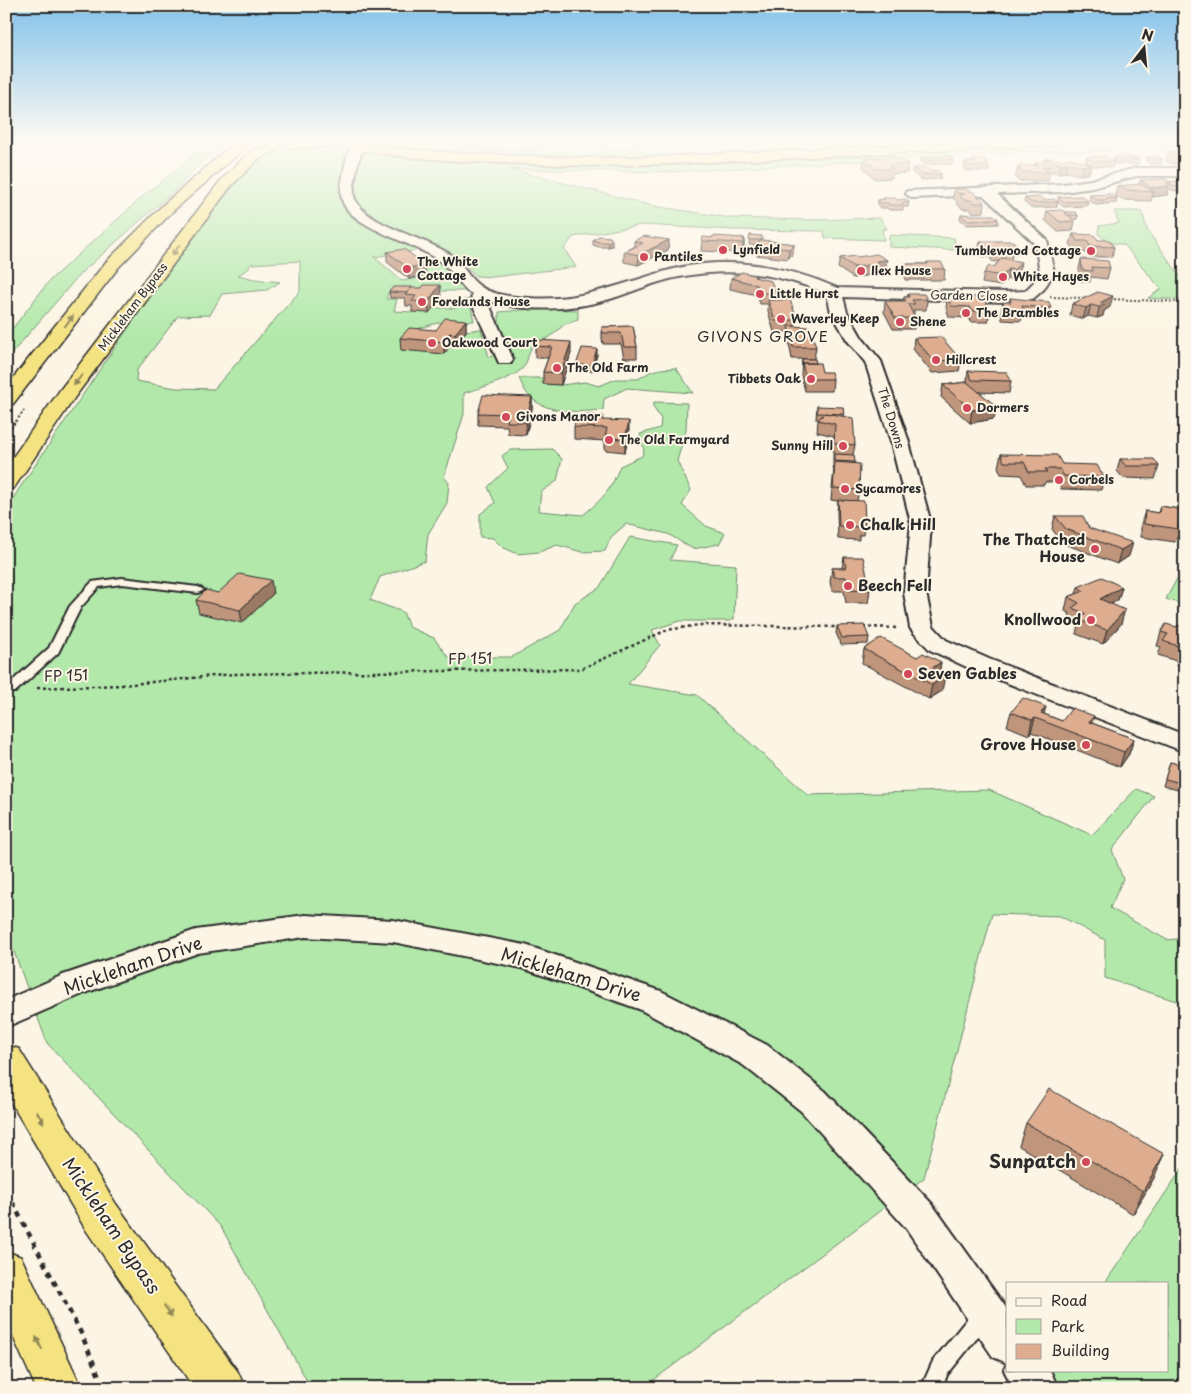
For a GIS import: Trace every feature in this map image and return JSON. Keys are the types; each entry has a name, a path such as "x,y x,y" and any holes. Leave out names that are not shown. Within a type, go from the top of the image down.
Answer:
{"highway":[{"path":"6,400 112,265 170,206"},
{"name":"Mickleham Bypass","path":"6,483 67,394 209,206"},
{"name":"Mickleham Bypass","path":"11,1079 101,1217 222,1388"},
{"path":"6,1272 60,1388"}],"street":[{"path":"353,206 371,222 446,258 472,288 494,298 530,303 570,303 603,296 675,273 694,269 735,267 807,280 834,292"},
{"name":"Garden Close","path":"834,292 1006,297 1029,294 1039,286 1047,272 1042,243 1002,206"},
{"name":"The Downs","path":"834,292 839,312 855,340 873,361 899,439 921,523 915,593 922,628"},
{"path":"480,293 479,301 505,359"},
{"path":"922,628 938,645 980,664 1185,744"},
{"name":"Mickleham Drive","path":"6,1014 74,984 196,942 305,926 393,931 525,957 650,1000 762,1060 813,1100 919,1216 1006,1341"},
{"path":"1026,1372 1037,1388"}],"lane":[{"path":"8,689 54,650 76,606 96,584 122,581 198,590"},
{"path":"931,1388 940,1368 987,1312"}],"path":[{"path":"1029,294 1089,298"},
{"path":"1108,299 1185,302"},
{"name":"FP 151","path":"8,689 122,685 233,674 581,669 667,630 699,625 845,627"},
{"path":"854,627 922,628"},
{"path":"6,1182 9,1196 81,1333 104,1388"}],"green space":[{"path":"132,206 157,206 81,273 6,360 6,337 50,280"},
{"path":"216,206 653,206 731,218 811,220 880,218 887,229 882,229 884,240 825,238 824,231 735,230 642,225 573,237 564,249 576,267 492,277 476,276 456,257 437,247 374,257 402,281 429,276 413,262 430,258 443,266 466,291 389,291 386,299 397,299 394,311 429,313 433,308 456,308 464,300 469,299 474,321 437,323 411,331 456,345 466,331 481,329 489,357 511,348 499,327 499,312 532,309 578,310 578,319 565,324 550,337 532,346 525,365 514,375 464,393 464,414 444,477 449,483 447,503 428,534 425,561 380,577 370,600 403,612 409,627 434,638 448,657 512,657 560,630 575,603 599,588 630,537 677,545 670,560 736,565 734,619 729,621 680,621 652,630 660,645 628,684 697,695 808,795 989,790 1092,835 1136,789 1154,796 1112,850 1123,879 1110,908 1167,940 1185,938 1185,987 1179,1002 1105,978 1105,940 1060,916 992,914 924,1178 643,1388 311,1388 221,1227 47,1043 12,946 6,939 6,510 122,337","holes":["300,261 300,291 214,389 176,388 136,381 137,370 178,316 210,315 222,294 267,290 280,282 238,275 248,269 251,264"]},
{"path":"1114,211 1142,211 1147,230 1185,283 1185,300 1148,298 1161,289 1124,245 1109,242 1098,234 1099,226 1119,223"},
{"path":"889,235 954,238 956,250 889,247"},
{"path":"676,368 693,393 627,388 604,399 603,410 593,411 562,410 541,405 526,392 519,378 545,378 543,384 561,385 585,382 599,386 616,379 638,379 660,369"},
{"path":"654,402 687,403 686,430 677,461 691,490 682,505 706,526 725,533 719,544 693,549 668,534 626,524 611,537 605,551 582,552 557,545 539,552 518,554 502,547 493,538 480,537 480,514 495,503 488,487 508,468 502,456 510,450 552,449 562,459 557,481 541,492 539,511 583,515 606,494 620,466 642,456 644,450 640,434 660,428 661,419 653,407"},
{"path":"1180,573 1185,574 1185,605 1166,599"},
{"path":"1185,1164 1185,1388 1037,1388 1046,1372 1168,1372 1168,1282 1106,1282"}],"building":[{"path":"1062,210 1075,221 1060,222 1047,211"},
{"path":"1064,212 1075,212 1078,215 1068,215"},
{"path":"961,214 994,215 998,219 966,220"},
{"path":"1073,234 1094,235 1098,240 1109,240 1114,247 1090,246 1087,241 1077,241"},
{"path":"750,235 762,236 762,240 749,240"},
{"path":"599,236 610,237 612,240 599,242 593,240"},
{"path":"643,236 669,240 639,255 624,252 643,243 634,241"},
{"path":"713,236 744,238 743,243 702,241 703,237 712,238"},
{"path":"761,240 794,244 789,249 757,245"},
{"path":"980,241 1013,241 1017,245 1007,245 1013,251 995,251 991,247 985,247"},
{"path":"404,249 425,265 408,268 387,252"},
{"path":"877,254 887,260 876,261 877,264 854,267 840,258 858,257"},
{"path":"1002,258 1021,262 1014,270 1009,269 1003,276 984,273 989,266 994,267"},
{"path":"1081,259 1108,261 1110,268 1092,267 1093,271 1082,270"},
{"path":"927,262 941,262 945,269 906,269 904,264 928,264"},
{"path":"742,272 771,281 776,293 760,293 757,285 731,278"},
{"path":"424,285 440,285 428,302 412,301 416,296 405,295 411,288 422,288"},
{"path":"393,287 412,287 407,293 389,292"},
{"path":"1098,292 1113,296 1100,303 1105,305 1099,307 1091,305 1086,308 1072,304"},
{"path":"908,294 924,294 927,299 912,300 915,304 908,304 915,318 895,318 885,301 906,301 904,297 909,297"},
{"path":"948,297 984,297 990,311 972,311 970,307 951,306"},
{"path":"1010,298 1049,302 1051,308 1022,306 1023,310 1005,309 1003,302 1011,302"},
{"path":"768,300 790,300 796,316 792,316 794,320 775,321"},
{"path":"445,318 466,320 455,334 450,333 444,342 400,338 409,328 436,330"},
{"path":"633,326 637,347 624,347 621,333 603,333 602,327"},
{"path":"788,326 810,327 816,347 793,347"},
{"path":"941,337 961,360 934,361 914,338"},
{"path":"537,340 571,342 561,373 543,372 552,347 535,346"},
{"path":"582,348 597,349 592,365 576,365"},
{"path":"802,359 815,359 816,363 802,363"},
{"path":"802,363 820,363 822,372 831,372 833,379 806,379"},
{"path":"968,371 1007,372 1011,381 972,380"},
{"path":"967,382 997,407 972,410 943,385"},
{"path":"483,395 532,397 526,422 507,422 509,414 478,413"},
{"path":"817,406 843,407 844,414 817,413"},
{"path":"825,413 853,418 855,445 834,443 835,424 818,420"},
{"path":"587,415 603,416 602,420 629,421 625,439 605,438 607,428 574,427 576,418 586,419"},
{"path":"834,454 854,455 855,462 834,461"},
{"path":"1001,454 1057,455 1062,464 1097,465 1104,477 1064,476 1060,469 1045,469 1047,472 1029,472 1024,462 1004,462"},
{"path":"1120,459 1154,459 1159,466 1126,466"},
{"path":"835,462 860,464 859,490 833,488"},
{"path":"838,500 864,501 865,522 860,522 861,527 839,526"},
{"path":"1160,506 1185,510 1185,524 1179,523 1179,529 1144,524 1145,511 1159,513"},
{"path":"1055,516 1083,516 1089,528 1133,543 1121,550 1066,529"},
{"path":"844,557 863,557 870,590 848,589 846,577 834,577 832,568 846,568"},
{"path":"239,574 271,580 240,610 196,600 206,590 218,593"},
{"path":"1102,577 1122,587 1100,599 1125,610 1107,630 1079,620 1086,614 1072,608 1079,603 1068,597 1084,591 1078,587"},
{"path":"1166,624 1185,627 1185,652 1182,651 1184,648 1163,641 1168,634 1161,632"},
{"path":"864,625 869,637 842,638 837,626"},
{"path":"881,638 917,657 923,653 941,662 931,669 945,676 932,685 864,649"},
{"path":"1023,698 1046,707 1041,713 1062,721 1072,708 1094,716 1089,722 1134,739 1124,752 1035,718 1032,720 1011,712"},
{"path":"1170,762 1185,766 1185,784 1165,779"},
{"path":"1049,1089 1164,1154 1143,1191 1026,1123"}],"place":[{"name":"Lynfield","path":"723,250"},
{"name":"Tumblewood Cottage","path":"1091,251"},
{"name":"Pantiles","path":"644,257"},
{"name":"The White Cottage","path":"407,269"},
{"name":"Ilex House","path":"861,271"},
{"name":"White Hayes","path":"1003,277"},
{"name":"Little Hurst","path":"760,294"},
{"name":"Forelands House","path":"422,302"},
{"name":"The Brambles","path":"966,313"},
{"name":"Waverley Keep","path":"781,319"},
{"name":"Shene","path":"900,322"},
{"name":"Oakwood Court","path":"432,343"},
{"name":"Hillcrest","path":"936,360"},
{"name":"The Old Farm","path":"557,368"},
{"name":"Tibbets Oak","path":"811,379"},
{"name":"Dormers","path":"967,408"},
{"name":"Givons Manor","path":"506,417"},
{"name":"The Old Farmyard","path":"609,440"},
{"name":"Sunny Hill","path":"843,446"},
{"name":"Corbels","path":"1059,480"},
{"name":"Sycamores","path":"845,489"},
{"name":"Chalk Hill","path":"850,525"},
{"name":"The Thatched House","path":"1095,549"},
{"name":"Beech Fell","path":"848,586"},
{"name":"Knollwood","path":"1091,620"},
{"name":"Seven Gables","path":"908,674"},
{"name":"Grove House","path":"1086,745"},
{"name":"Sunpatch","path":"1086,1162"}],"district":[{"name":"GIVONS GROVE","path":"763,337"}]}
